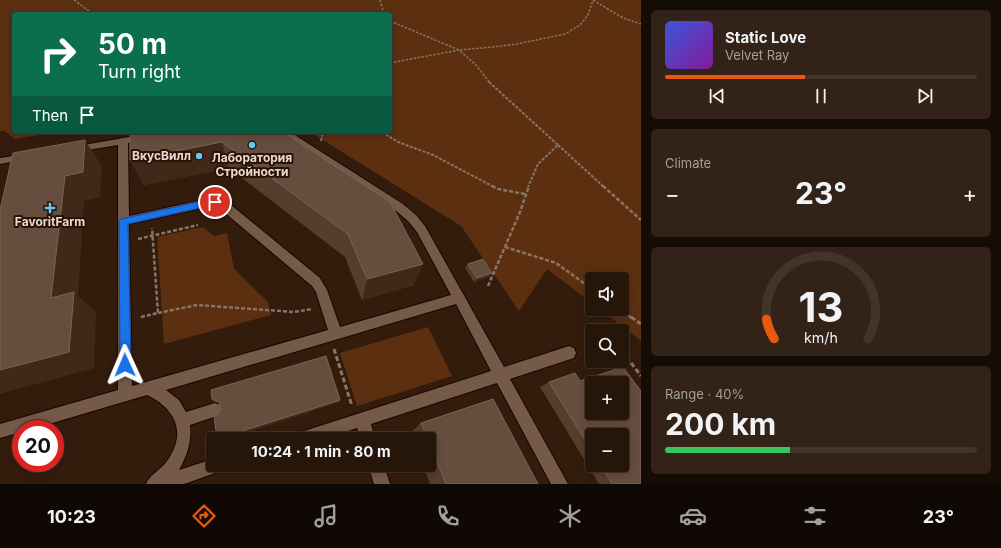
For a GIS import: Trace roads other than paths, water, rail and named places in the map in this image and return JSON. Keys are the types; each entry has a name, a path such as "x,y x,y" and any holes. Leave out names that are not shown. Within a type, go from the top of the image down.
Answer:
{"lane":[{"path":"287,134 399,206 412,218 420,229 459,298 560,484"},
{"path":"69,150 138,139"},
{"path":"123,141 126,395"},
{"path":"0,161 38,155"},
{"path":"124,221 211,202 221,203 314,280 321,290 332,335"},
{"path":"0,431 459,298"},
{"path":"322,432 569,353"},
{"path":"148,388 166,397 173,403 181,413 184,428 182,446 172,467 154,484"},
{"path":"183,420 215,410"},
{"path":"359,420 365,432"},
{"path":"159,484 206,469"},
{"path":"378,472 382,484"}],"place":[{"name":"Лаборатория Стройности","path":"252,145"},
{"name":"ВкусВилл","path":"199,156"},
{"name":"FavoritFarm","path":"50,208"}]}
